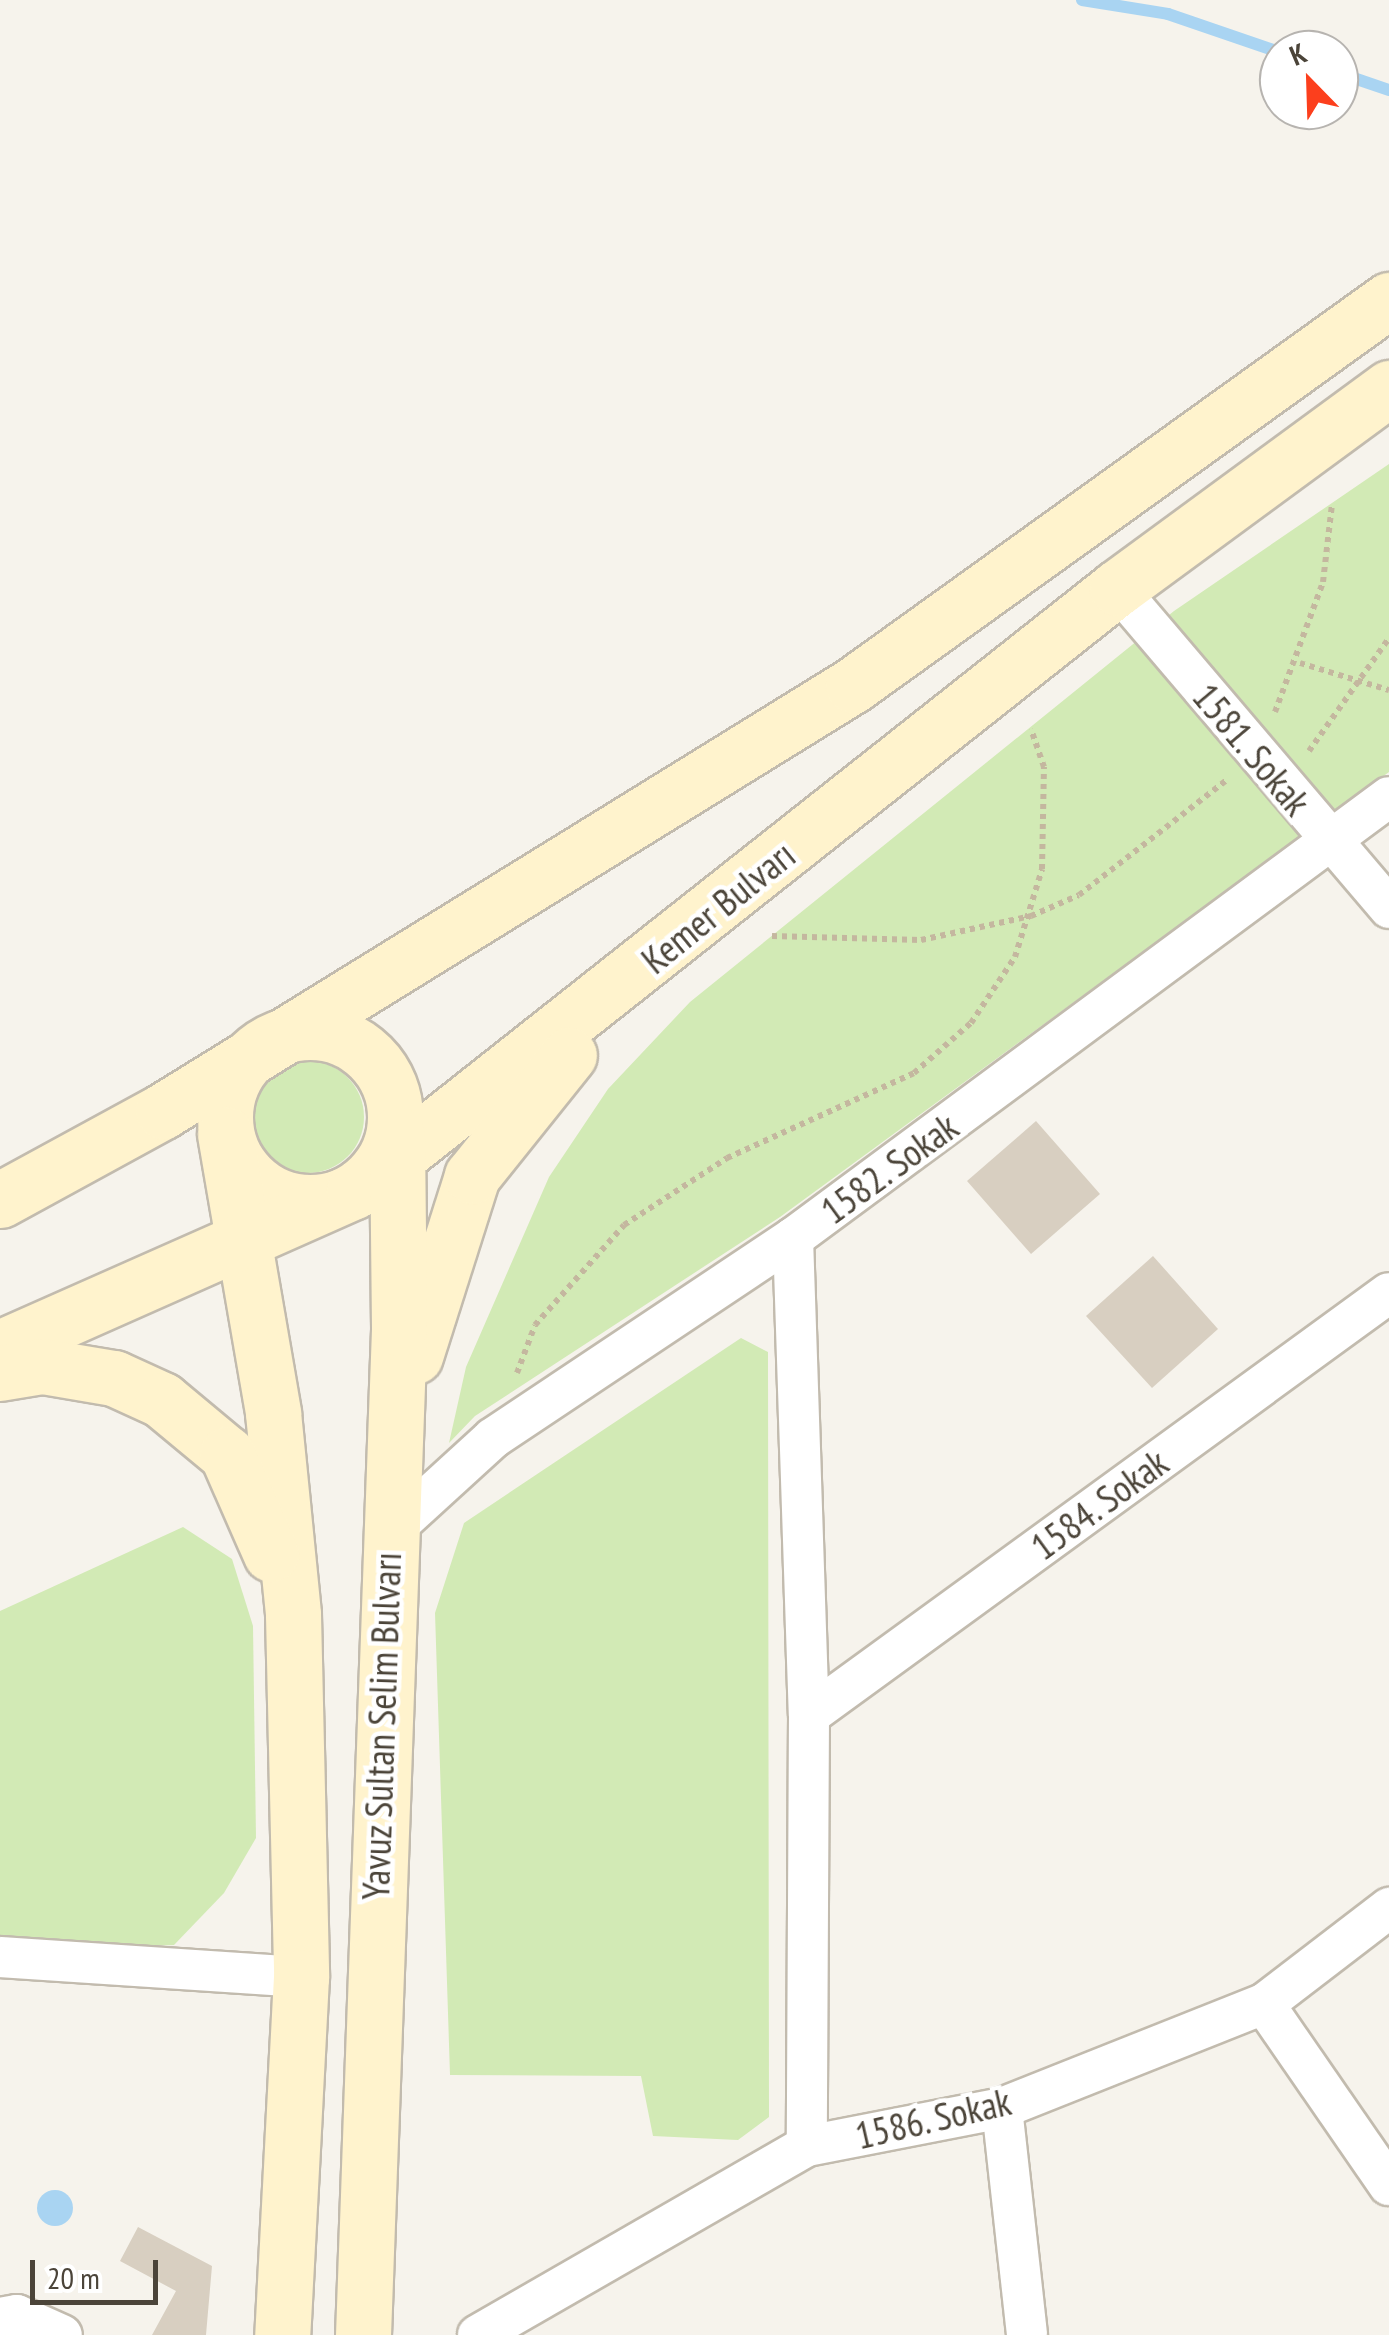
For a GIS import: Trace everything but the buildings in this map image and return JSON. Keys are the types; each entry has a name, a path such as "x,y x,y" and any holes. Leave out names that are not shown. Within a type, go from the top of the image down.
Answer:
{"main road":[{"path":"0,1200 270,1042 853,685 1389,300"},
{"name":"Kemer Bulvarı","path":"0,1348 354,1191 397,1138 631,977 1117,588 1389,388"},
{"path":"393,1426 472,1176 631,977"},
{"path":"354,1191 328,1201 275,1196 235,1160 226,1134 232,1080 270,1042 327,1032 355,1043 392,1089 397,1138"},
{"name":"Yavuz Sultan Selim Bulvarı","path":"226,1134 244,1241 293,1616 301,1978 282,2335"},
{"name":"Yavuz Sultan Selim Bulvarı","path":"362,2335 393,1426 397,1138"},
{"path":"0,1374 78,1372 162,1400 227,1454 293,1616"}],"street":[{"name":"1581. Sokak","path":"1117,588 1389,908"},
{"name":"1582. Sokak","path":"388,1534 493,1438 794,1238 1389,797"},
{"path":"794,1238 809,1715 807,2146"},
{"name":"1584. Sokak","path":"809,1715 1389,1293"},
{"name":"1586. Sokak","path":"478,2335 807,2146 1002,2108 1264,2004 1389,1908"},
{"path":"0,1957 301,1978"},
{"path":"1264,2004 1389,2185"},
{"path":"1002,2108 1027,2335"},
{"path":"0,2318 17,2315 62,2335"}],"path":[{"path":"772,936 851,945 920,940 1031,916 1176,828 1254,752 1300,663 1332,504"},
{"path":"1290,795 1354,680 1389,638"},
{"path":"1300,663 1389,690"},
{"path":"510,1394 535,1325 624,1224 727,1158 914,1073 971,1023 1031,916 1042,869 1044,766 1031,729"}],"green space":[{"path":"1389,464 1389,772 780,1217 475,1416 449,1443 466,1367 549,1177 608,1089 690,1002 1174,611"},
{"path":"308,1061 329,1066 347,1078 359,1096 364,1117 359,1138 347,1156 329,1168 308,1173 287,1168 269,1156 257,1138 252,1117 257,1096 269,1078 287,1066"},
{"path":"741,1338 768,1352 769,2117 738,2140 653,2136 641,2076 450,2075 435,1613 464,1523"},
{"path":"183,1527 232,1559 253,1626 256,1838 224,1893 174,1945 36,1950 0,1938 0,1611"}],"water":[{"path":"55,2190 68,2195 73,2208 68,2221 55,2226 42,2221 37,2208 42,2195"}],"waterway":[{"path":"1082,0 1168,14 1259,45"},
{"path":"1359,80 1389,90"}]}
